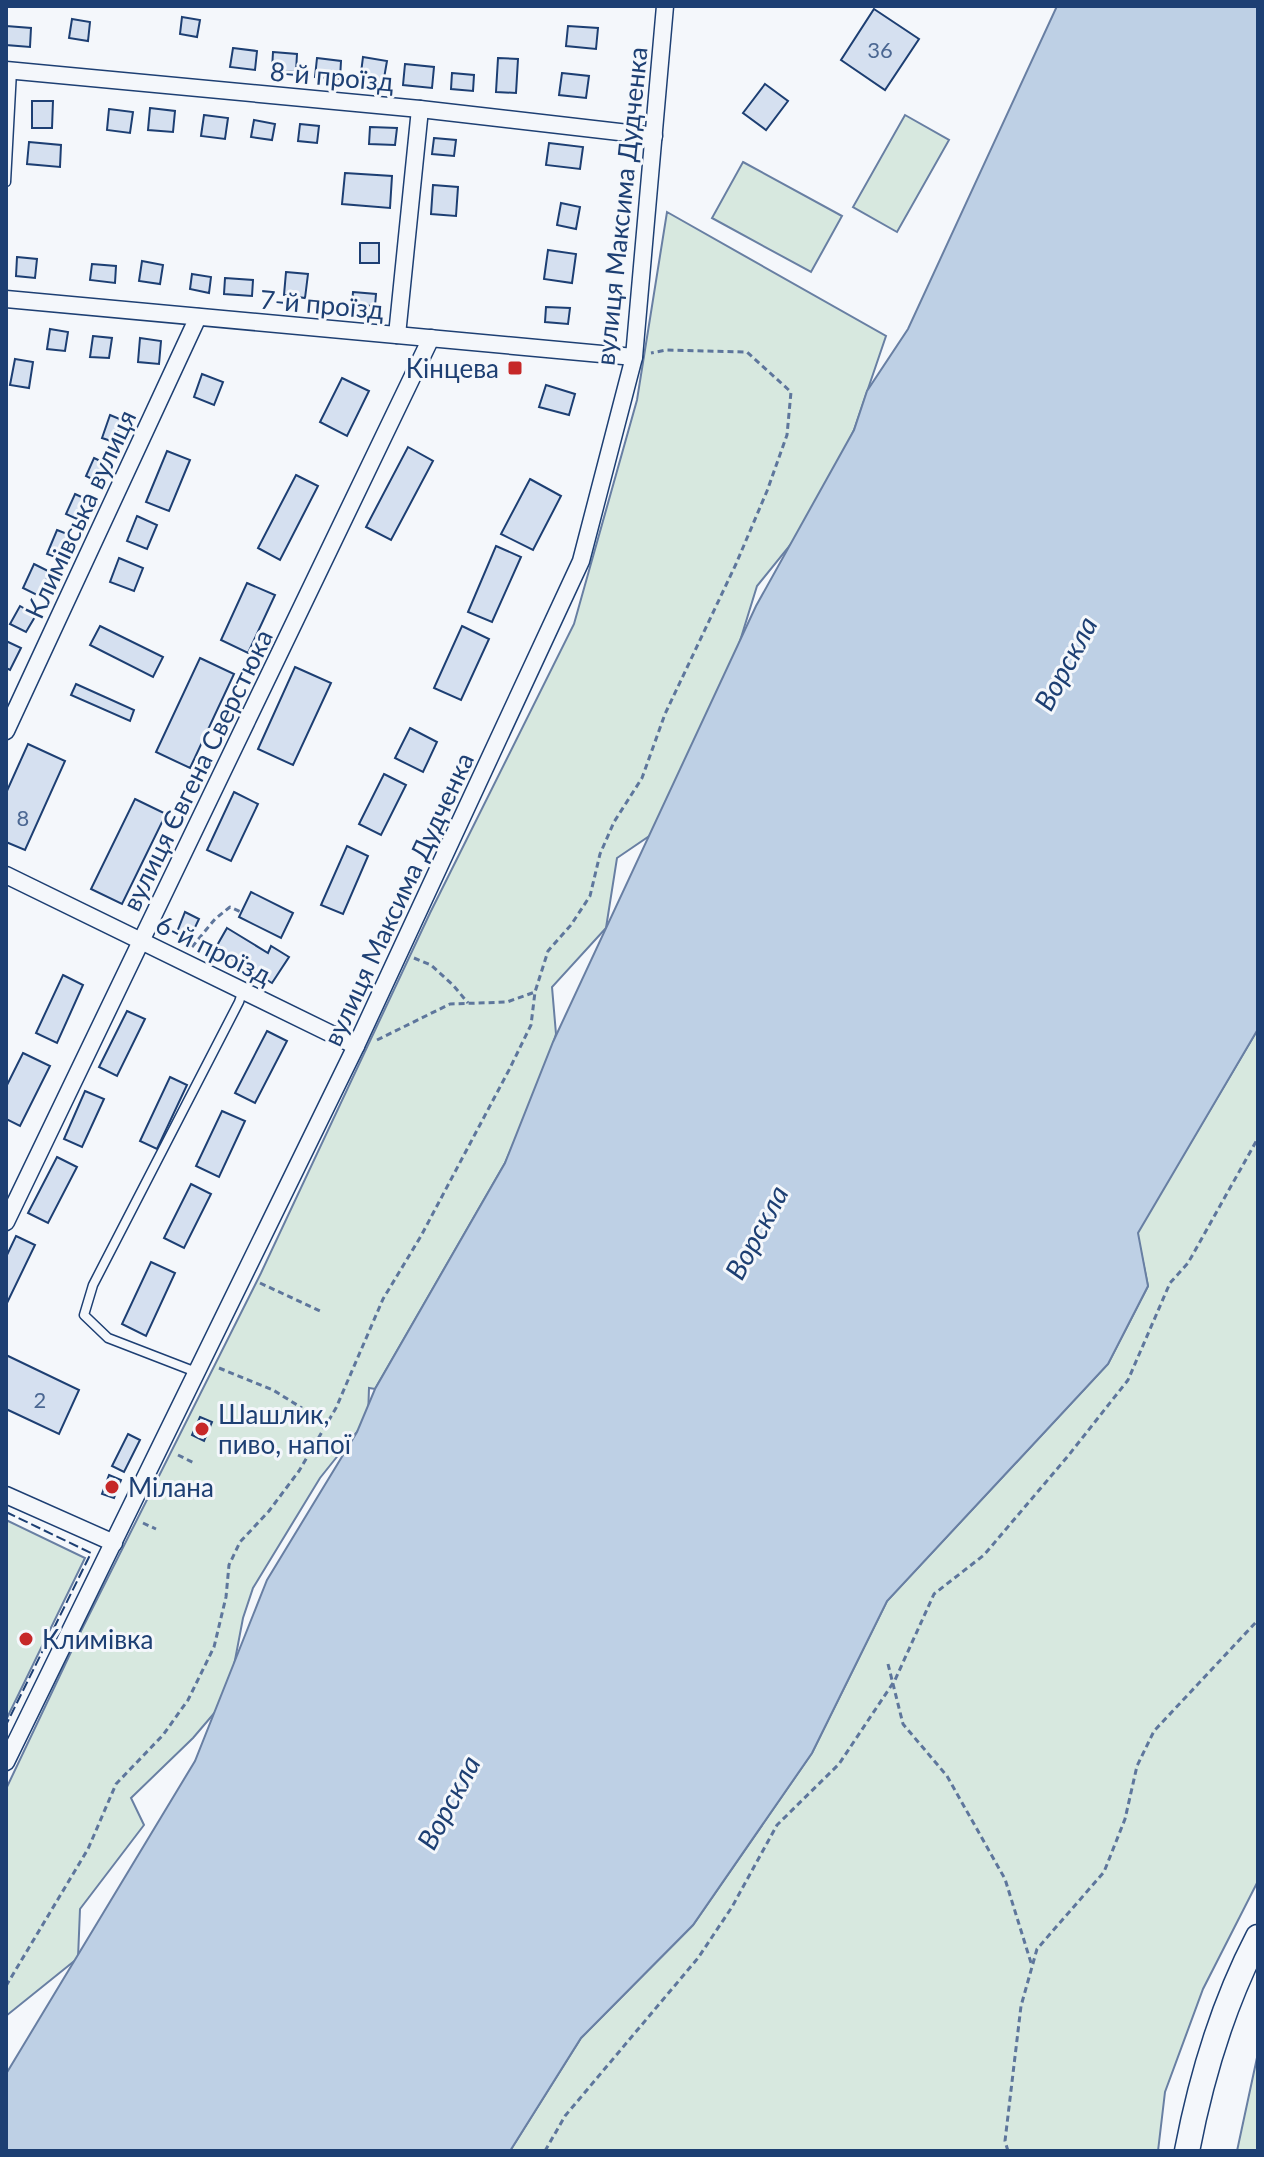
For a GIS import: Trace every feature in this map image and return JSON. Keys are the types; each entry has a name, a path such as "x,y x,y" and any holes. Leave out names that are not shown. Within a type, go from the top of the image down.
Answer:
{"main road":[{"path":"1187,2151 1196,2101 1221,2022 1258,1937"}],"street":[{"name":"вулиця Максима Дудченка","path":"6,1762 204,1369 581,561 634,357 665,6"},
{"name":"8-й проїзд","path":"9,70 420,109 654,136"},
{"path":"397,335 420,109"},
{"name":"7-й проїзд","path":"6,299 634,357"},
{"name":"Климівська вулиця","path":"6,731 198,317"},
{"name":"вулиця Євгена Сверстюка","path":"6,1222 431,338"},
{"name":"6-й проїзд","path":"6,875 356,1046"},
{"path":"6,1495 114,1543"}],"lane":[{"path":"6,182 9,70"},
{"path":"204,1369 108,1338 84,1315 93,1285 243,990"}],"path":[{"path":"6,1986 88,1849 116,1784 163,1735 188,1700 214,1647 226,1597 229,1565 240,1542 269,1511 299,1471 336,1408 383,1299 421,1236 531,1025 535,992 548,951 571,925 590,896 609,832 642,778 665,714 736,564 787,435 791,392 747,352 666,350 634,357"},
{"path":"184,961 191,947 215,919 230,907 241,912"},
{"path":"402,948 417,962 431,965 468,1003"},
{"path":"356,1046 388,1037 450,1004 507,1002 535,992"},
{"path":"545,2151 565,2116 698,1958 732,1907 777,1825 839,1764 893,1684 934,1594 984,1555 1128,1380 1170,1283 1188,1263 1258,1138"},
{"path":"249,1279 320,1311"},
{"path":"204,1369 273,1390 302,1408"},
{"path":"178,1455 194,1463"},
{"path":"139,1521 156,1529"},
{"path":"1008,2151 1005,2141 1021,2006 1037,1949 1104,1872 1125,1819 1137,1766 1154,1731 1258,1620"},
{"path":"888,1664 903,1724 947,1776 1005,1879 1032,1966"}],"shaded area":[{"path":"905,115 949,140 897,232 853,207"},
{"path":"743,162 842,216 811,272 712,218"},
{"path":"667,212 886,336 854,430 817,512 757,586 723,696 661,828 617,858 606,928 552,987 556,1034 542,1078 505,1163 375,1389 369,1388 368,1418 320,1478 253,1588 243,1618 228,1697 193,1738 131,1798 144,1825 80,1909 78,1958 6,2016 6,1789 81,1631 261,1273 430,913 574,624 637,400"},
{"path":"1258,1029 1258,1881 1203,1989 1165,2092 1158,2151 510,2151 581,2038 693,1925 812,1753 887,1601 1108,1364 1148,1286 1137,1233"},
{"name":"Климівка","path":"6,1520 85,1558 6,1720"},
{"path":"1258,2053 1258,2151 1237,2151"}],"water":[{"name":"Ворскла","path":"1057,6 1258,6 1258,1029 1138,1233 1148,1286 1108,1364 887,1601 812,1753 693,1925 581,2038 510,2151 6,2151 6,2074 195,1761 267,1580 357,1432 375,1389 505,1163 553,1042 756,606 854,430 867,391 908,329"}],"building":[{"path":"874,9 919,39 885,90 841,60"},
{"path":"182,17 200,20 197,37 180,34"},
{"path":"72,19 90,22 88,41 69,38"},
{"path":"6,26 31,28 30,47 6,45"},
{"path":"568,26 598,28 596,49 566,46"},
{"path":"233,48 257,51 255,70 230,67"},
{"path":"273,52 297,54 296,72 272,70"},
{"path":"363,57 387,61 383,84 360,81"},
{"path":"317,58 341,61 340,79 315,77"},
{"path":"498,58 518,59 516,93 496,92"},
{"path":"405,64 434,67 432,88 403,85"},
{"path":"452,73 474,75 473,91 451,89"},
{"path":"562,73 589,76 586,98 559,95"},
{"path":"765,84 788,101 766,130 743,113"},
{"path":"32,101 53,101 52,128 32,128"},
{"path":"150,108 175,111 173,132 148,130"},
{"path":"109,109 133,112 130,133 107,130"},
{"path":"204,115 228,118 225,139 201,136"},
{"path":"254,120 275,124 272,140 251,137"},
{"path":"300,124 319,126 317,143 298,141"},
{"path":"370,127 397,128 395,145 369,144"},
{"path":"434,138 456,140 454,156 432,154"},
{"path":"29,142 61,145 60,167 27,164"},
{"path":"549,143 583,147 580,169 546,165"},
{"path":"345,173 392,176 390,208 342,204"},
{"path":"433,185 458,187 456,216 431,214"},
{"path":"561,203 580,207 576,229 557,225"},
{"path":"360,243 379,243 379,263 360,263"},
{"path":"548,250 576,254 572,283 544,279"},
{"path":"17,257 37,259 35,278 16,276"},
{"path":"142,261 163,265 160,284 139,281"},
{"path":"92,264 116,266 115,283 90,280"},
{"path":"286,272 308,274 305,298 284,295"},
{"path":"192,274 211,277 209,293 190,289"},
{"path":"225,278 253,280 252,296 224,294"},
{"path":"353,292 376,294 375,306 352,305"},
{"path":"546,307 570,308 568,324 545,322"},
{"path":"50,329 68,332 65,351 47,349"},
{"path":"93,336 112,338 109,358 90,357"},
{"path":"140,338 161,341 159,364 138,362"},
{"path":"15,359 33,362 29,388 10,385"},
{"path":"202,374 223,382 214,405 194,397"},
{"path":"342,378 369,391 347,436 320,422"},
{"path":"546,385 575,394 569,415 539,407"},
{"path":"110,415 122,420 114,442 102,438"},
{"path":"408,447 433,461 391,540 366,527"},
{"path":"167,451 190,460 169,511 146,502"},
{"path":"94,458 107,464 98,482 86,476"},
{"path":"296,475 318,486 280,560 258,548"},
{"path":"530,479 561,496 533,550 501,534"},
{"path":"75,494 86,499 77,519 66,514"},
{"path":"137,516 157,525 147,549 127,541"},
{"path":"57,530 75,537 66,561 47,554"},
{"path":"496,546 521,557 492,622 468,612"},
{"path":"119,558 143,568 134,591 110,582"},
{"path":"34,564 50,572 39,596 23,588"},
{"path":"247,583 275,595 248,653 221,640"},
{"path":"20,606 36,615 26,632 10,624"},
{"path":"100,626 163,657 153,677 90,645"},
{"path":"462,626 489,639 461,700 434,688"},
{"path":"6,641 21,648 10,670 6,668"},
{"path":"200,658 234,674 190,768 156,752"},
{"path":"295,667 331,683 293,765 258,749"},
{"path":"76,684 134,710 130,721 71,695"},
{"path":"410,728 437,742 423,772 395,758"},
{"path":"28,744 65,761 25,850 6,842 6,793"},
{"path":"384,774 406,785 381,835 359,824"},
{"path":"234,792 258,804 231,861 207,850"},
{"path":"135,799 166,814 122,904 91,889"},
{"path":"347,846 368,856 343,914 321,905"},
{"path":"251,892 293,913 281,938 239,917"},
{"path":"185,912 199,919 190,938 177,932"},
{"path":"227,928 268,953 271,946 289,957 272,983 215,949"},
{"path":"63,975 83,985 57,1043 36,1033"},
{"path":"127,1011 145,1019 117,1076 99,1067"},
{"path":"267,1031 287,1041 255,1103 235,1093"},
{"path":"23,1053 50,1066 20,1126 6,1119 6,1087"},
{"path":"170,1077 187,1085 157,1149 140,1141"},
{"path":"85,1091 104,1099 82,1147 64,1139"},
{"path":"222,1111 245,1121 219,1177 196,1166"},
{"path":"57,1157 77,1167 48,1223 28,1213"},
{"path":"191,1184 211,1194 184,1248 164,1238"},
{"path":"16,1236 35,1245 6,1305 6,1257"},
{"path":"151,1262 175,1273 146,1336 122,1324"},
{"path":"6,1355 79,1390 59,1434 6,1409"},
{"name":"Шашлик, пиво, напої","path":"200,1417 212,1422 204,1441 192,1435"},
{"path":"128,1434 140,1440 124,1472 112,1466"},
{"path":"109,1475 121,1480 114,1498 102,1494"}],"fence":[{"path":"6,1512 91,1553 6,1725"}],"place":[{"name":"Кінцева","path":"515,368"},
{"name":"Шашлик, пиво, напої","path":"202,1429"},
{"name":"Мілана","path":"112,1487"},
{"name":"Климівка","path":"26,1639"}]}
